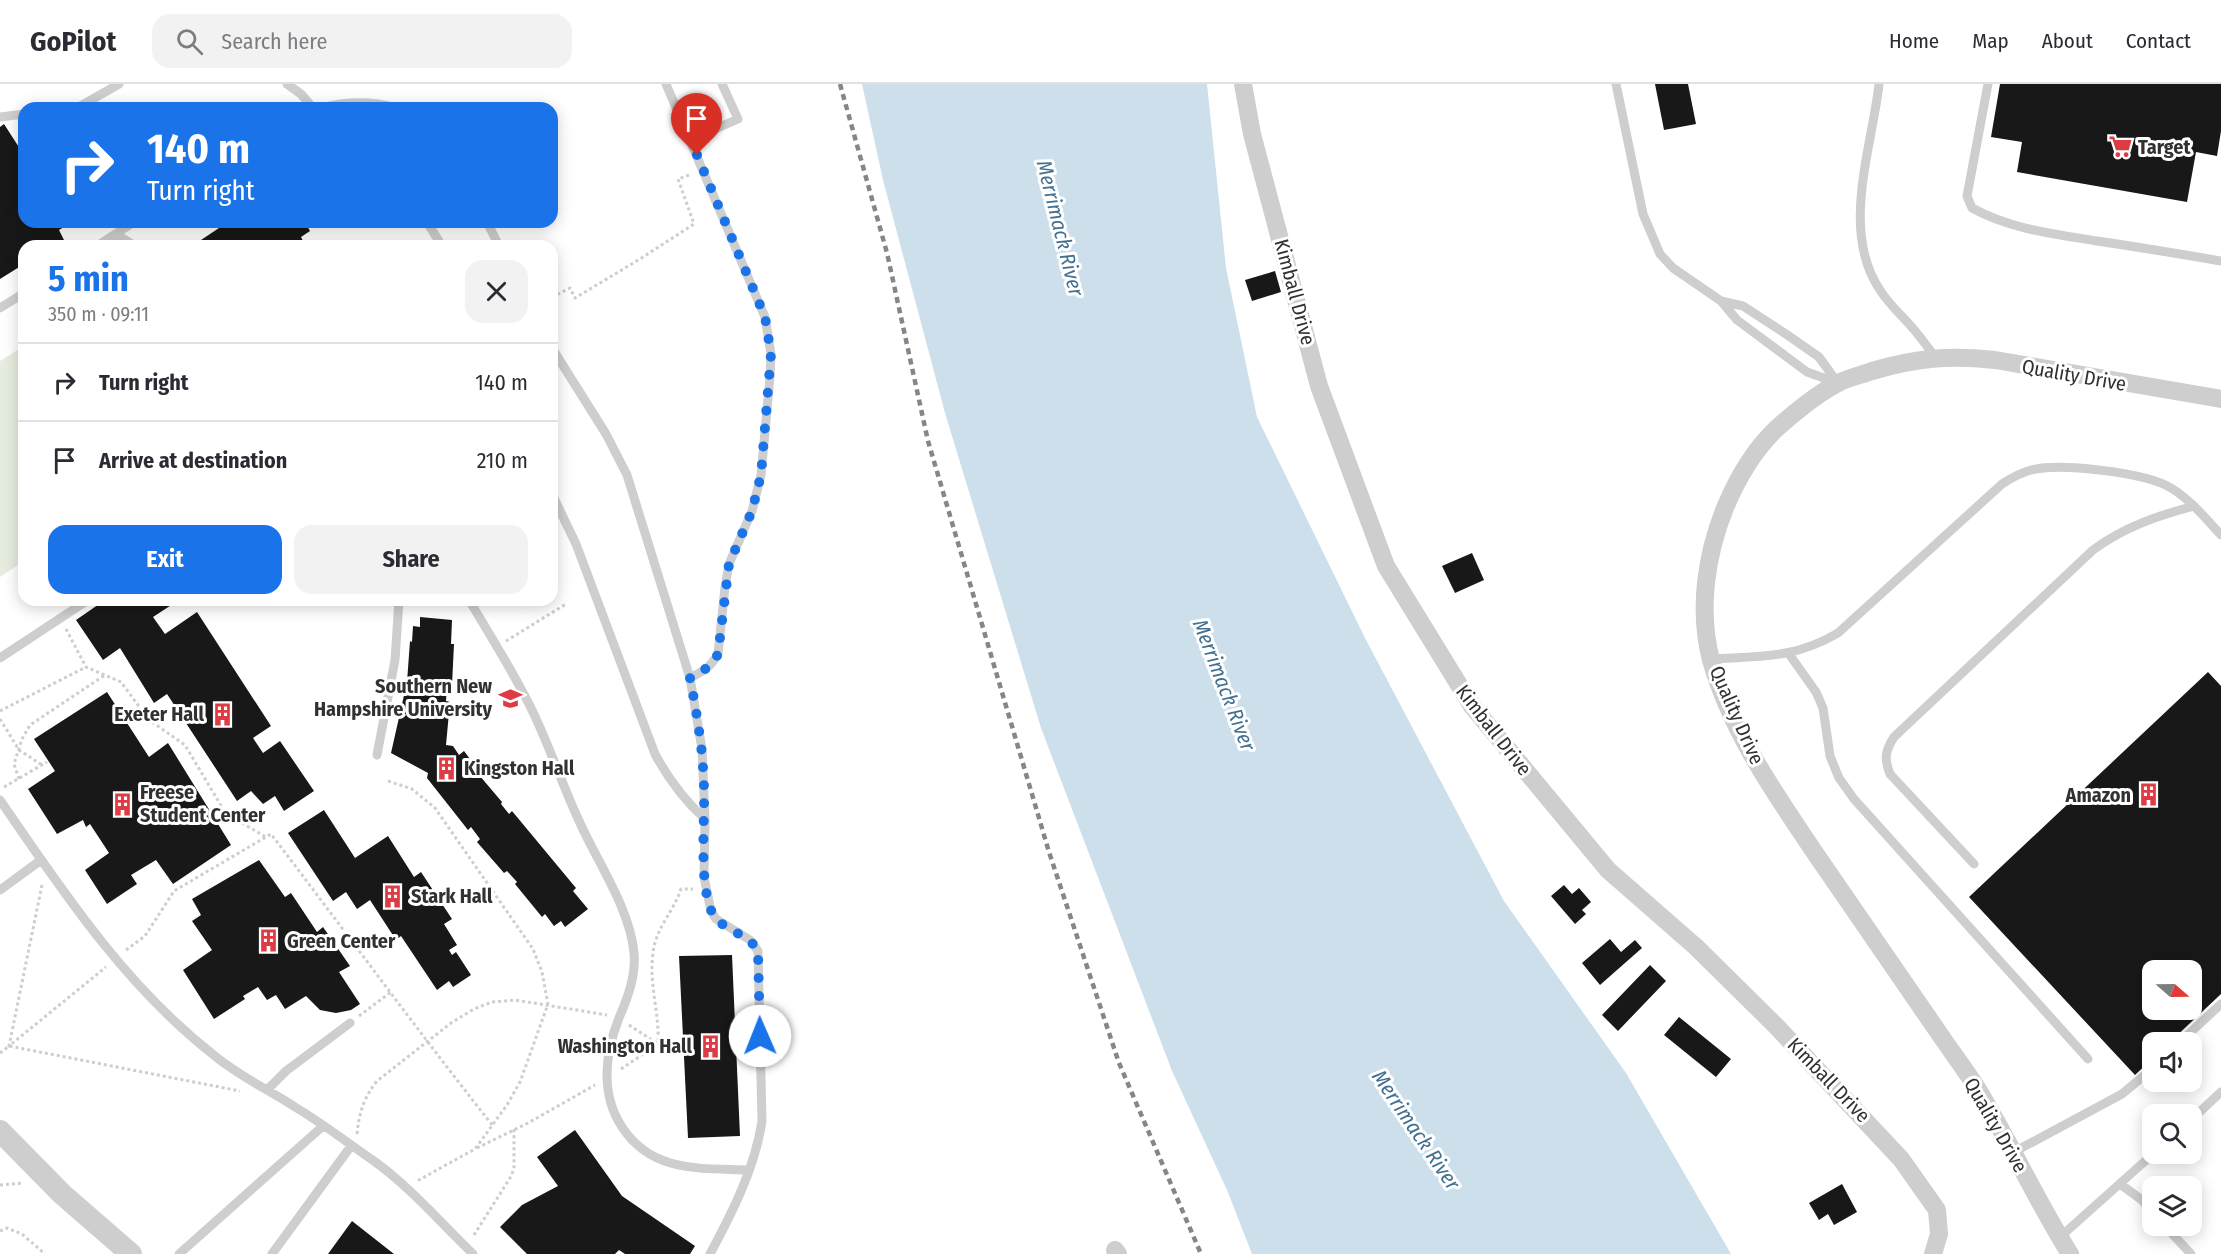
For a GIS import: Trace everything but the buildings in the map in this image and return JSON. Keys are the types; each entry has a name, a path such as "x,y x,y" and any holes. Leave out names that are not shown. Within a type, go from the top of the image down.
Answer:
{"street":[{"name":"Kimball Drive","path":"1243,84 1252,134 1319,386 1386,566 1472,706 1608,870 1696,947 1777,1027 1901,1159 1937,1210 1939,1234 1933,1254"},
{"name":"Quality Drive","path":"2070,1254 1977,1089 1775,795 1745,743 1727,704 1711,659 1706,630 1705,597 1708,562 1733,488 1750,459 1771,434 1800,407 1838,383 1893,365 1935,357 1995,360 2221,399"},
{"path":"0,1131 62,1194 131,1254"}],"lane":[{"path":"88,102 119,84"},
{"path":"287,84 308,102"},
{"path":"666,84 765,317 771,354 761,475 752,511 729,564 718,654 713,664 690,678"},
{"path":"690,140 738,119 722,84"},
{"path":"1616,84 1643,214 1660,254 1672,268 1721,301 1737,320 1807,372 1838,383"},
{"path":"1879,84 1861,193 1859,220 1863,247 1870,272 1879,289 1935,357"},
{"path":"1988,84 1967,196 1972,208 1987,216 2049,233 2221,261"},
{"path":"0,117 18,115"},
{"path":"106,240 125,228"},
{"path":"116,234 126,240"},
{"path":"0,308 18,296"},
{"path":"1721,301 1743,306 1819,357 1838,383"},
{"path":"558,358 606,434 627,475 690,678 702,749 706,889 711,911 716,919 750,940 758,951 762,1121 758,1143 748,1170 728,1221 710,1254"},
{"path":"1711,659 1789,654 1822,642 1838,633 2002,484 2029,471 2048,467 2147,478 2170,487 2194,506 2221,536"},
{"path":"558,506 576,544 655,754 670,781 687,803 705,819"},
{"path":"1974,864 1890,774 1885,763 1886,749 1901,731 2093,550 2126,529 2154,517 2194,506"},
{"path":"0,658 79,606"},
{"path":"377,755 395,660 399,606"},
{"path":"472,606 530,705 579,822 630,928 634,954 633,979 607,1062 606,1080 611,1102 621,1126 632,1141 647,1153 664,1162 680,1167 748,1170"},
{"path":"1789,654 1816,692 1823,708 1830,756 1839,778 1854,799 2088,1059"},
{"path":"0,800 103,944 165,1012 216,1057 297,1108 374,1161 405,1187 473,1254"},
{"path":"0,890 41,860"},
{"path":"2192,1032 2221,1004"},
{"path":"267,1090 286,1071 350,1023"},
{"path":"2012,1153 2122,1094 2142,1077"},
{"path":"2202,1110 2221,1092"},
{"path":"179,1254 323,1126"},
{"path":"272,1254 351,1146"},
{"path":"2060,1238 2142,1164"},
{"path":"2120,1184 2142,1200"},
{"path":"2174,1236 2191,1254"}],"path":[{"path":"558,294 570,288 575,298 638,261 694,224 678,180 691,175"},
{"path":"496,647 566,604"},
{"path":"61,619 86,666 121,681 149,720 185,745 223,809 235,819 266,837"},
{"path":"0,711 86,666"},
{"path":"19,779 14,764 30,725 106,675"},
{"path":"0,719 19,750 42,765"},
{"path":"0,790 47,762"},
{"path":"388,781 412,789 435,808 533,949 542,972 548,1004 520,1082 493,1126 475,1149"},
{"path":"126,950 145,936 174,891 270,834 493,1126"},
{"path":"9,1046 43,881"},
{"path":"658,1044 659,1027 652,978 655,945 681,889 706,889"},
{"path":"0,1053 108,966"},
{"path":"350,1023 392,992"},
{"path":"351,1146 357,1135 358,1120 368,1092 377,1081 474,1009 492,1002 515,1000 598,1012 619,1019 658,1044 678,1048"},
{"path":"405,1187 606,1080 658,1044"},
{"path":"9,1046 247,1093"},
{"path":"474,1235 514,1169 514,1129"},
{"path":"0,1185 30,1182"},
{"path":"0,1230 7,1228 22,1234 45,1254"}],"shaded area":[{"path":"18,350 18,565 0,577 0,361"}],"water":[{"name":"Merrimack River","path":"862,84 1207,84 1226,268 1257,417 1365,638 1504,901 1626,1073 1731,1254 1252,1254 1227,1190 1172,1071 1041,728 945,413 883,180"}],"railway":[{"path":"840,84 887,253 928,441 1049,852 1119,1063 1201,1254"}],"place":[{"name":"Target","path":"2120,147"},
{"name":"Southern New Hampshire University","path":"510,698"},
{"name":"Exeter Hall","path":"222,714"},
{"name":"Kingston Hall","path":"446,768"},
{"name":"Amazon","path":"2149,795"},
{"name":"Freese Student Center","path":"122,804"},
{"name":"Stark Hall","path":"393,896"},
{"name":"Green Center","path":"269,941"},
{"name":"Washington Hall","path":"710,1046"}],"route":[{"path":"697,155 765,317 771,354 761,475 752,511 736,543 729,564 718,654 713,664 706,670 690,678 702,749 705,819 704,877 707,896 716,919 750,940 758,951 760,1036"}]}
